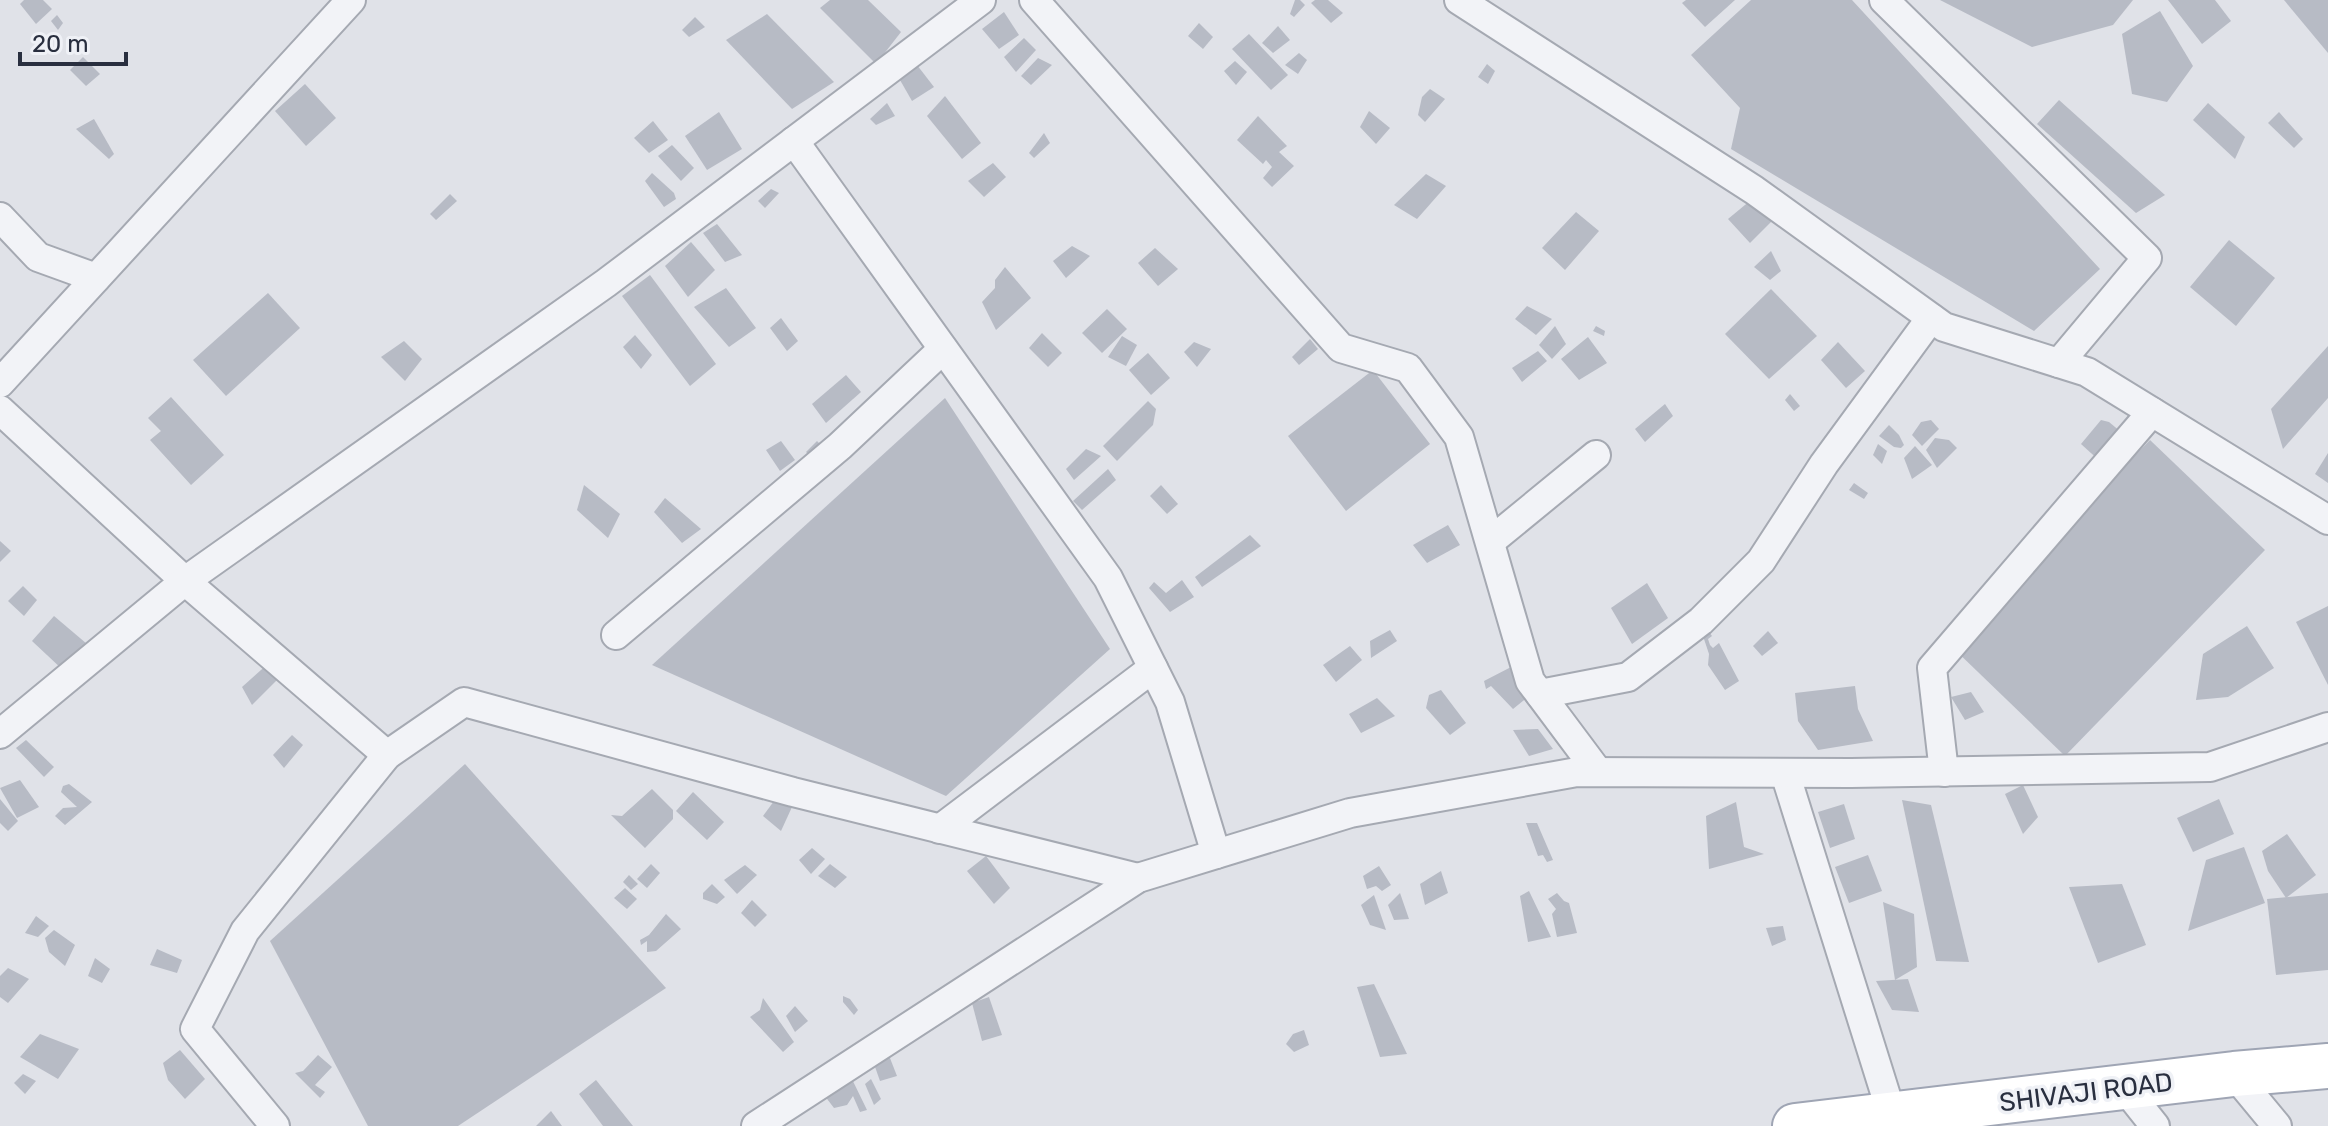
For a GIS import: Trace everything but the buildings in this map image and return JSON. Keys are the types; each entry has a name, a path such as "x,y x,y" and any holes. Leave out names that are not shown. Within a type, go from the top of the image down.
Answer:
{"main road":[{"name":"SHIVAJI ROAD","path":"1795,1126 2234,1074 2328,1066"}],"street":[{"path":"0,383 351,0"},
{"path":"0,734 185,581 606,283 981,0"},
{"path":"1034,0 1341,348 1408,368 1459,437 1530,681 1598,772"},
{"path":"1459,0 1754,190 1944,327 2087,372 2328,520"},
{"path":"1884,0 2147,258 2059,363"},
{"path":"794,141 1108,578 1170,702 1216,854"},
{"path":"0,217 38,257 96,278"},
{"path":"1540,694 1628,677 1701,621 1761,561 1824,464 1931,318"},
{"path":"616,635 840,446 943,349"},
{"path":"0,410 185,581 387,755"},
{"path":"1944,772 1932,668 2152,412"},
{"path":"1491,541 1596,455"},
{"path":"940,829 1153,668"},
{"path":"275,1126 195,1029 245,931 387,755 464,702 793,792 1138,878"},
{"path":"756,1126 1138,878 1350,813 1577,772 1944,772 2210,767 2328,727"},
{"path":"1785,773 1892,1115"},
{"path":"2234,1074 2277,1126"},
{"path":"2124,1087 2155,1126"}]}
